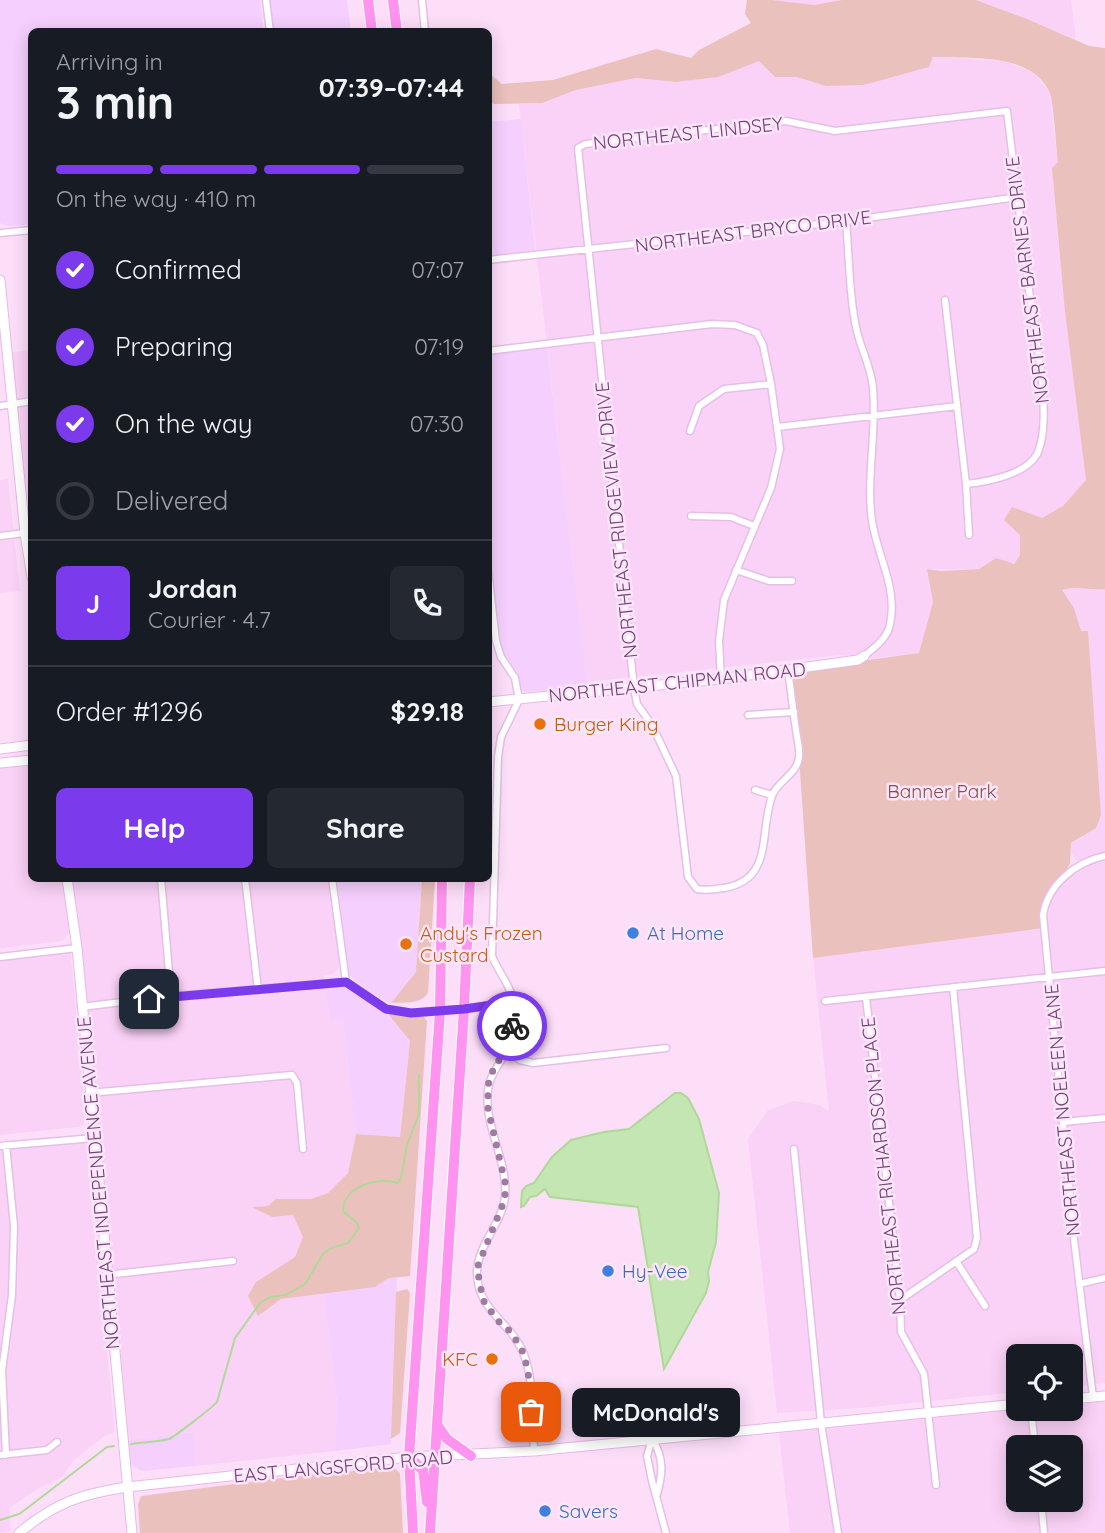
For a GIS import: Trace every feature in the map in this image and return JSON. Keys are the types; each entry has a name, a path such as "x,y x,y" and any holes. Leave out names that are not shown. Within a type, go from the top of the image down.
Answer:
{"main road":[{"path":"368,0 372,28"},
{"path":"393,0 396,28"},
{"path":"413,1533 409,1457 440,1011 442,882"},
{"path":"430,1533 470,882"},
{"path":"438,1424 447,1439 471,1456"},
{"path":"409,1457 423,1470 430,1533"}],"street":[{"path":"266,0 270,28"},
{"path":"422,0 425,28"},
{"name":"NORTHEAST LINDSEY","path":"578,148 585,144 786,121 835,131 1007,111"},
{"name":"NORTHEAST BARNES DRIVE","path":"965,484 996,480 1029,463 1037,454 1042,432 1041,381 1007,111"},
{"name":"NORTHEAST RIDGEVIEW DRIVE","path":"578,148 634,688 637,704 652,725 676,776 688,877 698,889 740,884 755,873 761,856 772,795"},
{"name":"NORTHEAST BRYCO DRIVE","path":"492,260 846,221 1018,197"},
{"path":"846,221 856,327 868,361 873,388 870,493 872,522 890,589 892,608 890,628 878,645 864,656"},
{"path":"0,233 28,230"},
{"path":"0,281 28,551"},
{"path":"945,300 969,535"},
{"path":"492,351 712,324 735,325 757,333 763,345 771,384 780,449 776,471 724,600 719,642 721,679"},
{"path":"690,431 699,406 724,389 771,384"},
{"path":"0,406 28,402"},
{"path":"778,427 957,406"},
{"path":"691,516 731,517 754,526"},
{"path":"0,536 25,533"},
{"path":"736,570 769,581 792,581"},
{"path":"492,606 496,641 501,657 515,678 519,700 501,737 498,757 492,956 514,1002 514,1015 506,1051 494,1067 488,1085 488,1109 505,1182 505,1199 477,1268 483,1300 497,1320 511,1332 522,1350 527,1366 534,1451"},
{"name":"NORTHEAST CHIPMAN ROAD","path":"492,702 789,671 858,660 864,656"},
{"path":"755,790 772,795 794,771 799,757 789,671"},
{"path":"748,715 794,712"},
{"path":"0,749 28,746"},
{"path":"0,763 28,760"},
{"name":"NORTHEAST NOELEEN LANE","path":"1093,1397 1079,1284 1043,915 1045,903 1056,886 1075,867 1086,860 1105,856"},
{"name":"NORTHEAST INDEPENDENCE AVENUE","path":"68,882 77,948 132,1533"},
{"path":"161,882 171,996"},
{"path":"245,882 258,990"},
{"path":"333,882 346,982"},
{"path":"0,957 77,948"},
{"path":"825,1001 1105,971"},
{"path":"82,1007 171,996 346,982 386,1009 411,1013 514,1002"},
{"path":"900,1300 974,1248 977,1238 953,987"},
{"name":"NORTHEAST RICHARDSON PLACE","path":"866,997 900,1300 901,1332 924,1374 936,1485"},
{"path":"506,1051 520,1060 533,1063 666,1048"},
{"path":"89,1093 292,1075 297,1083 303,1149"},
{"path":"1063,1122 1105,1118"},
{"path":"57,1442 47,1450 3,1455 2,1371 12,1294 14,1226 3,1145 94,1138"},
{"path":"794,1149 821,1423 838,1533"},
{"path":"106,1275 233,1261"},
{"path":"956,1261 985,1306"},
{"path":"1079,1284 1105,1278"},
{"path":"1083,1398 1105,1396"},
{"name":"EAST LANGSFORD ROAD","path":"19,1533 42,1513 66,1500 90,1492 127,1487 436,1454 471,1456 534,1451 1006,1405"},
{"path":"652,1439 661,1452 661,1479 657,1494"},
{"path":"652,1439 647,1453 666,1533"},
{"path":"1042,1512 1044,1533"}],"shaded area":[{"path":"0,0 260,0 264,28 28,28 28,225 8,226 0,223"},
{"path":"269,0 347,0 351,28 273,28"},
{"path":"772,0 842,0 814,5"},
{"path":"976,0 1071,0 1076,40 1027,19"},
{"path":"933,57 1002,61 1032,71 1049,92 1058,162 1052,168 1058,239 1086,480 1063,506 1020,535 1020,555 1013,564 996,558 979,569 927,569 933,602 919,653 858,660 841,655 586,682 519,104 542,103 576,90 636,78 676,82 718,77 759,60 775,77 797,77 826,86 864,85 929,67"},
{"path":"521,119 535,250 492,255 492,122"},
{"path":"547,348 587,687 524,692 520,689 498,642 492,586 492,354"},
{"path":"28,350 28,525 12,352"},
{"path":"8,479 20,591 0,593 0,480"},
{"path":"1074,587 1105,589 1105,1383 1083,1386 1083,1344 1006,1344 1006,1393 862,1408 777,1413 748,1139 768,1110 793,1101 820,1105 829,1111 813,958 1048,928 1049,901 1078,862 1071,852 1071,843 1083,838 1088,631 1081,631 1074,608 1062,590"},
{"path":"28,761 28,882 64,882 69,933 63,941 0,948 0,763"},
{"path":"72,882 329,882 339,967 334,974 324,975 330,1019 343,1018 356,1134 348,1173 328,1193 311,1199 277,1199 268,1206 254,1207 272,1217 293,1214 303,1237 295,1257 256,1282 258,1315 281,1299 324,1293 337,1403 335,1451 196,1466 192,1432 127,1440"},
{"path":"337,882 422,882 416,972 391,1003 371,993 348,974"},
{"path":"68,951 71,956 85,1109 84,1124 78,1127 0,1135 0,956"},
{"path":"325,982 347,985 375,1006 385,1010 410,1041 400,1137 356,1134 343,1019 330,1020"},
{"path":"675,1093 681,1093 688,1098 699,1119 719,1193 716,1242 706,1293 664,1369 638,1207 550,1197 545,1189 530,1197 521,1207 522,1191 534,1183 552,1157 571,1140 629,1129"},
{"path":"86,1140 115,1432 104,1436 74,1460 62,1477 39,1488 9,1508 11,1531 0,1533 0,1146"},
{"path":"389,1278 397,1278 391,1444 335,1451 337,1403 324,1293 375,1287"},
{"path":"1105,1399 1105,1533 790,1533 779,1433 1006,1409 1006,1421 1083,1421 1083,1401"},
{"path":"193,1432 196,1466 142,1471 132,1466 127,1440"}],"green space":[{"name":"Banner Park","path":"747,0 814,5 842,0 976,0 1089,46 1105,48 1105,589 1062,590 1074,608 1081,631 1088,631 1101,815 1096,828 1071,843 1070,864 1050,894 1044,928 813,958 799,757 788,671 919,653 933,602 927,569 979,569 996,558 1014,564 1020,555 1020,535 1004,520 1012,507 1042,518 1063,506 1086,480 1065,311 1052,168 1058,162 1049,91 1040,78 1013,64 981,58 933,57 929,67 864,85 826,86 797,77 775,77 759,61 718,77 676,82 636,78 576,90 542,103 492,103 492,76 502,84 553,80 656,49 691,58 699,50 751,23 745,14"},
{"path":"422,882 435,882 428,993 416,1001 391,1003 416,972"},
{"path":"388,1014 424,1017 427,1021 410,1276 389,1278 375,1287 281,1299 258,1316 248,1296 256,1282 295,1257 303,1237 293,1215 272,1217 252,1207 268,1206 276,1199 311,1199 328,1193 348,1173 356,1134 400,1137 410,1041"},
{"path":"407,1289 410,1293 400,1433 391,1439 396,1292"},
{"path":"393,1467 400,1473 403,1533 140,1533 138,1505 141,1496"}],"waterway":[{"path":"131,1444 169,1439 214,1405 235,1338 260,1303 270,1297 286,1295 305,1284 323,1254 331,1248 348,1243 359,1228 343,1211 345,1203 355,1190 371,1182 398,1183 407,1145 419,1114 419,1075"},
{"path":"0,1520 19,1514 107,1447 114,1446"}],"way so far":[{"path":"512,1026 508,1048 494,1067 488,1085 488,1109 505,1182 505,1199 477,1268 483,1300 497,1320 511,1332 522,1350 528,1370 531,1412"}],"place":[{"name":"Burger King","path":"540,724"},
{"name":"At Home","path":"633,933"},
{"name":"Andy's Frozen Custard","path":"406,944"},
{"name":"Hy-Vee","path":"608,1271"},
{"name":"KFC","path":"492,1359"},
{"name":"McDonald's","path":"531,1412"},
{"name":"Savers","path":"545,1511"}],"route":[{"path":"149,999 346,982 386,1009 411,1013 514,1002 512,1026"}]}
